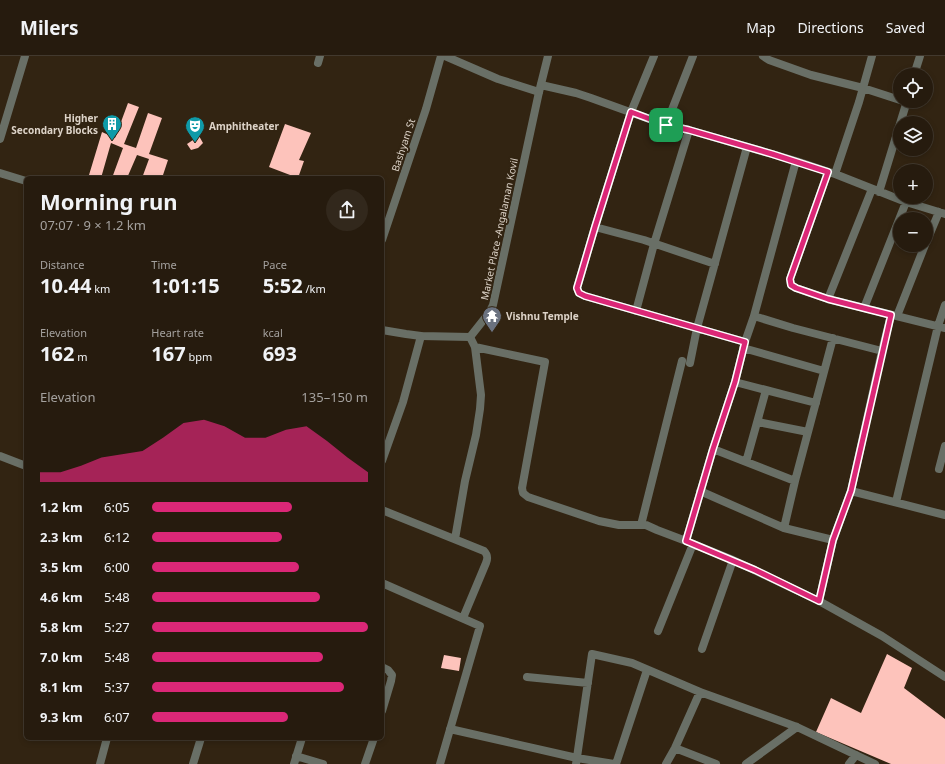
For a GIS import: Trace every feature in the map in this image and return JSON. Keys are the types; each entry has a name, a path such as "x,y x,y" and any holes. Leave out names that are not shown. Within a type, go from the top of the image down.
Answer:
{"street":[{"path":"0,139 25,56"},
{"name":"Bashyam St","path":"384,234 426,109 441,56"},
{"path":"445,56 498,79 540,88 576,93 666,125 689,130 796,161 893,197"},
{"name":"Market Place -Angalaman Kovil","path":"470,337 489,313 493,305 548,56"},
{"path":"654,56 631,112 577,288 579,293 697,328 824,371"},
{"path":"666,125 692,56"},
{"path":"763,56 769,60 811,75 863,88 893,98"},
{"path":"872,56 863,88 790,279 791,285 828,299 942,327"},
{"path":"916,68 920,56"},
{"path":"828,299 875,190 902,108"},
{"path":"636,311 654,244 689,130"},
{"path":"641,525 747,147"},
{"path":"658,631 689,542 700,491 735,382 796,161"},
{"path":"0,174 24,180"},
{"path":"864,308 905,204"},
{"path":"913,204 942,213 933,230"},
{"path":"595,227 644,240 715,264"},
{"path":"819,601 833,540 851,491 882,351 894,316 922,252"},
{"path":"896,502 942,327 945,305"},
{"path":"754,316 792,328 882,351"},
{"path":"384,330 421,336 470,337 475,347 481,395 480,409 455,539"},
{"path":"384,455 403,402 421,336"},
{"path":"784,528 833,338"},
{"path":"475,347 545,362 522,488 523,494 599,521 619,525 646,525 733,560 819,601 882,636 945,677"},
{"path":"735,382 816,403"},
{"path":"746,462 766,390"},
{"path":"758,422 808,432"},
{"path":"939,469 945,446"},
{"path":"713,449 795,481"},
{"path":"0,456 24,465"},
{"path":"700,491 784,528 833,540"},
{"path":"851,491 945,515"},
{"path":"384,511 484,551 487,554 488,558 463,618"},
{"path":"702,649 733,560"},
{"path":"384,585 480,626 440,764"},
{"path":"576,761 592,654 632,664 700,692 796,727 875,764"},
{"path":"384,668 392,675 384,704"},
{"path":"450,729 576,761 615,764 647,670"},
{"path":"527,677 588,683"},
{"path":"666,764 675,748 700,692"},
{"path":"746,764 796,727"},
{"path":"100,764 106,740"},
{"path":"193,764 200,740"},
{"path":"301,740 295,760 323,764"},
{"path":"365,764 373,740"},
{"path":"675,748 716,764"},
{"path":"849,764 856,755"}],"building":[{"name":"Higher Secondary Blocks","path":"128,103 139,107 124,144 136,148 148,113 162,118 149,154 168,160 163,176 143,176 149,159 137,155 128,176 113,176 123,148 111,143 102,176 89,175 102,132 115,138"},
{"path":"285,124 311,133 299,160 304,161 299,176 293,176 269,167"},
{"name":"Amphitheater","path":"199,136 203,143 198,148 191,150 187,144"},
{"path":"887,654 912,668 904,688 945,719 945,764 891,764 816,732 831,698 861,713"},
{"path":"444,655 461,658 459,671 441,668"}],"place":[{"name":"Higher Secondary Blocks","path":"112,141"},
{"name":"Amphitheater","path":"195,143"},
{"name":"Vishnu Temple","path":"492,333"}],"route":[{"path":"631,112 666,125 689,130 772,154 828,172 790,279 791,285 828,299 891,315 851,491 833,540 819,601 733,560 686,541 713,449 735,382 745,342 585,296 579,293 577,288 631,112"}]}
